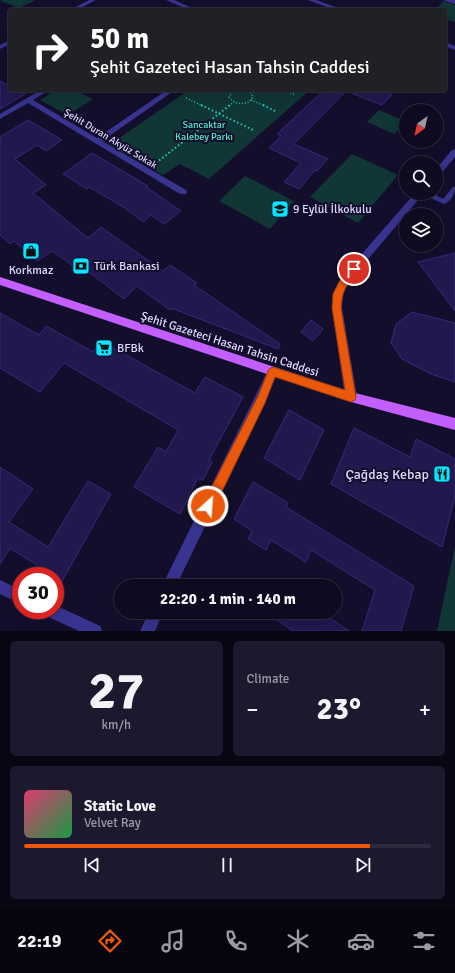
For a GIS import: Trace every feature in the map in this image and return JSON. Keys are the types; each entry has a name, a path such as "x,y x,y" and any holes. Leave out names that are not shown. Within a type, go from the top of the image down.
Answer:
{"main road":[{"name":"Şehit Gazeteci Hasan Tahsin Caddesi","path":"0,281 351,397 455,424"}],"street":[{"path":"77,8 93,0"},
{"path":"169,0 187,8"},
{"path":"311,0 335,8"},
{"path":"447,0 455,2"},
{"path":"0,116 42,92"},
{"path":"97,141 169,92"},
{"name":"Şehit Duran Akyüz Sokak","path":"28,100 183,192"},
{"path":"443,166 455,152"},
{"path":"351,397 337,308 338,294 343,282 414,200"},
{"path":"172,579 273,372"},
{"path":"0,587 12,593"},
{"path":"64,617 95,631"},
{"path":"147,631 153,619"}],"lane":[{"path":"440,200 444,202 455,189"}],"path":[{"path":"232,92 229,97 234,102 245,103 251,100"},
{"path":"250,92 252,95 251,100"},
{"path":"289,92 295,95"},
{"path":"186,98 253,130"},
{"path":"251,100 275,111"},
{"path":"146,170 234,102"}],"green space":[{"path":"36,0 19,8 1,1"},
{"path":"443,1 455,5 455,22 447,20 447,8 438,8"},
{"path":"53,92 79,92 93,99 68,115 40,100"},
{"name":"Sancaktar Kalebey Parkı","path":"186,92 308,92 209,179 180,164 163,175 109,145"},
{"path":"379,110 399,118 399,129 394,134 367,122"},
{"path":"352,154 398,175 358,223 310,197"},
{"path":"245,176 294,201 270,229 219,201"},
{"path":"455,546 455,631 437,631"}],"building":[{"path":"0,81 8,85 8,92 21,92 25,94 0,109"},
{"path":"322,92 345,92 294,144 328,159 317,171 315,170 299,189 284,182 301,163 269,148 281,136 277,134"},
{"path":"349,92 391,92 389,94 392,95 382,105"},
{"path":"28,120 62,140 46,151 37,145 15,159 46,185 33,193 88,238 101,227 163,271 170,265 197,283 194,285 280,344 278,349 171,308 170,310 137,286 124,299 85,269 82,272 52,251 37,261 14,241 10,244 0,235 0,137"},
{"path":"92,153 148,186 146,187 181,211 164,224 151,215 143,222 125,208 89,187 87,189 63,174"},
{"path":"455,253 455,311 418,262"},
{"path":"412,312 455,323 455,382 431,374 402,359 391,343 396,324"},
{"path":"0,313 39,335 46,326 93,352 101,341 195,393 205,377 243,397 209,460 212,462 203,480 198,478 180,514 134,487 158,447 166,452 178,430 64,363 40,392 0,368"},
{"path":"311,320 323,329 313,341 301,332"},
{"path":"289,410 324,430 300,480 264,458"},
{"path":"354,428 410,457 416,439 455,459 455,496 442,547 331,484"},
{"path":"0,467 33,489 9,522 48,547 88,481 111,494 64,577 64,567 40,567 10,548 0,564"},
{"path":"253,482 288,503 286,507 414,586 401,631 362,631 375,590 311,550 306,562 271,540 266,550 248,539 252,531 234,519"},
{"path":"276,619 331,619 349,631 293,631"}],"place":[{"name":"9 Eylül İlkokulu","path":"280,209"},
{"name":"Korkmaz","path":"31,251"},
{"name":"Türk Bankasi","path":"81,266"},
{"name":"BFBk","path":"104,348"},
{"name":"Çağdaş Kebap","path":"442,474"}],"route":[{"path":"208,506 273,372 351,397 337,308 338,294 343,282 354,269"}]}
